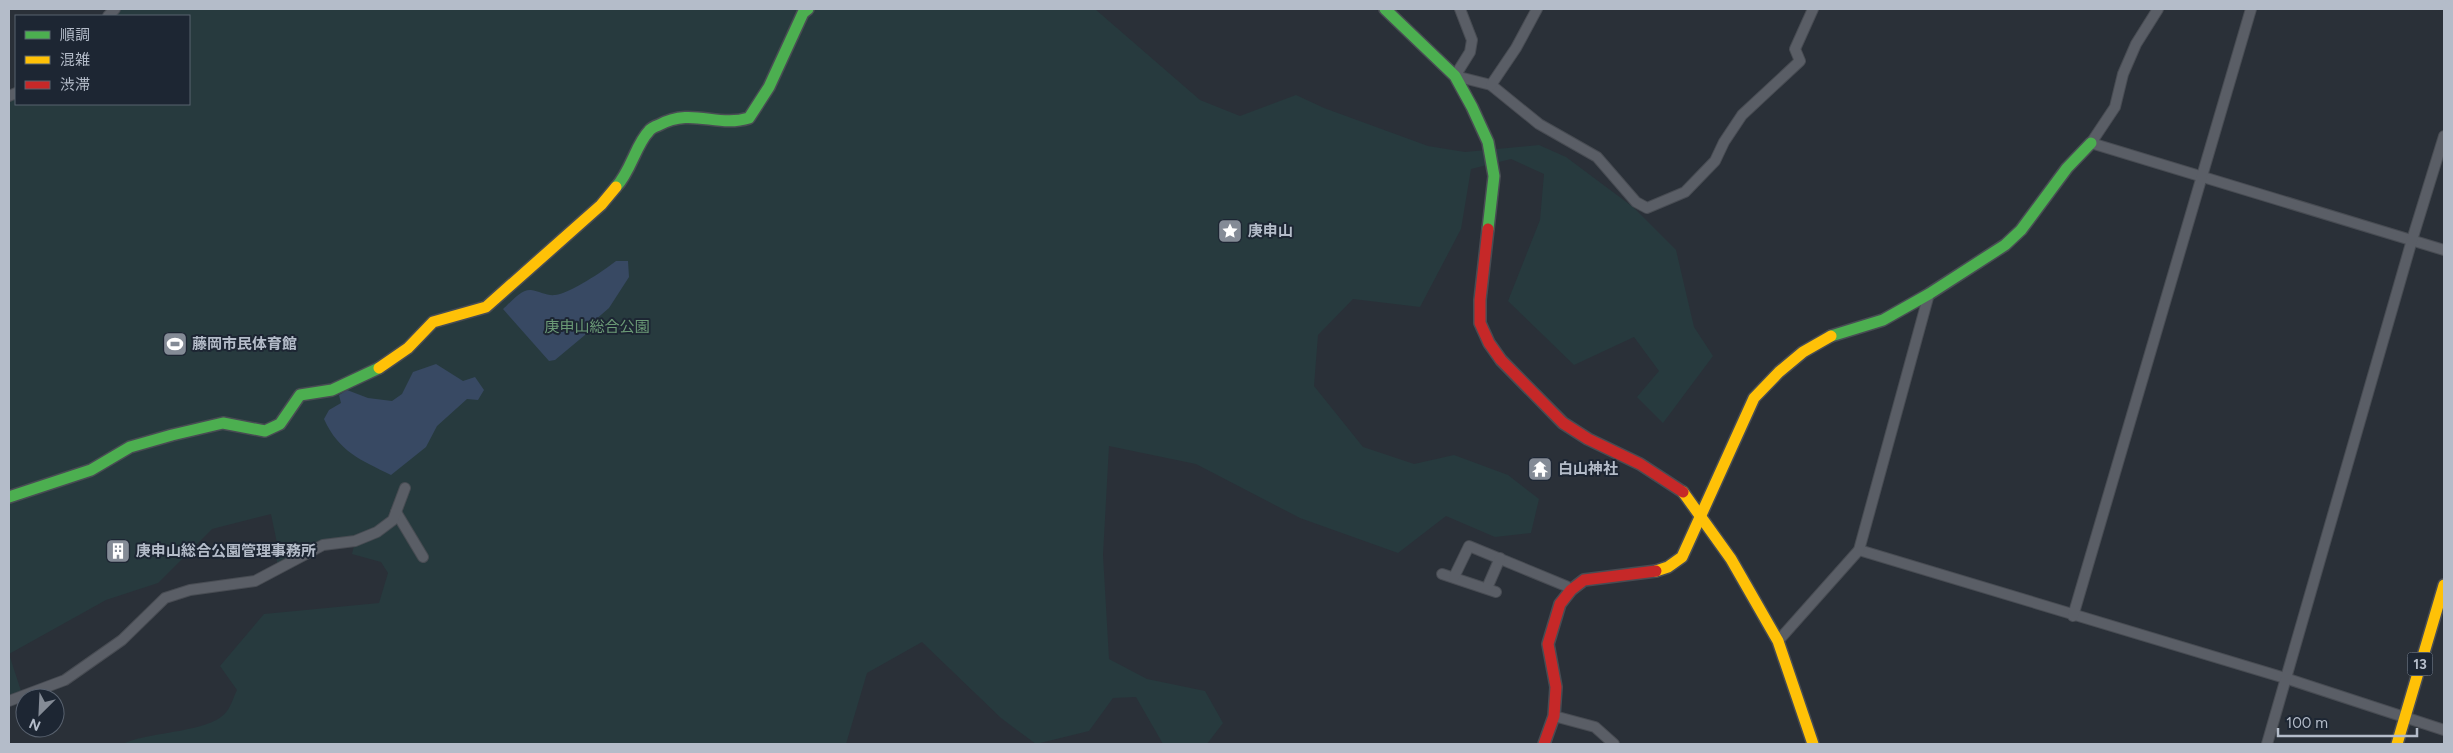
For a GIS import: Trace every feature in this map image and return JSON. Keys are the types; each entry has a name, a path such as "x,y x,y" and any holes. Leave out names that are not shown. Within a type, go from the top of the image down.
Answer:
{"street":[{"path":"9,497 91,470 130,447 172,435 223,424 265,431 280,424 300,395 332,390 386,365 408,348 433,322 486,307 602,205 624,179 649,130 666,121 684,116 736,122 749,118 770,87 808,9"},
{"path":"1385,9 1454,76 1472,106 1488,142 1494,176 1480,300 1480,323 1489,343 1501,360 1563,423 1588,439 1640,464 1685,493 1731,559 1778,641 1813,744"},
{"path":"1454,76 1470,52 1472,40 1460,9"},
{"path":"1491,85 1516,48 1537,9"},
{"path":"1454,76 1491,85 1539,124 1597,157 1636,202 1648,208 1685,192 1715,161 1724,142 1742,115 1800,61 1795,49 1813,9"},
{"path":"1544,744 1554,716 1556,686 1548,644 1560,604 1571,590 1584,580 1655,571 1668,567 1682,557 1692,541 1701,515 1754,398 1779,372 1803,352 1830,336 1883,320 1929,294 2005,245 2021,230 2067,168 2091,143 2114,107 2123,74 2136,44 2158,9"},
{"path":"2073,616 2251,9"},
{"path":"2267,744 2412,240 2444,136"},
{"path":"2091,143 2444,250"},
{"path":"1778,641 1859,550 1929,294"},
{"path":"9,701 64,680 122,640 165,598 190,590 242,584 265,578 323,545 355,542 378,532 393,520 404,488"},
{"path":"396,512 423,557"},
{"path":"1454,577 1469,546 1566,586 1571,590"},
{"path":"1859,550 2073,616 2285,678 2444,730"},
{"path":"1442,574 1492,590 1500,558"},
{"name":"13","path":"2397,744 2444,585"},
{"path":"1554,716 1595,727 1614,744"}],"green space":[{"name":"庚申山総合公園","path":"119,9 1095,9 1200,100 1240,116 1296,95 1324,108 1428,146 1465,152 1539,145 1566,157 1633,207 1676,250 1694,327 1713,356 1663,423 1637,397 1659,371 1634,337 1574,365 1508,301 1540,220 1544,174 1511,159 1471,169 1461,229 1420,307 1353,299 1318,335 1314,386 1363,447 1414,464 1454,455 1508,475 1539,499 1531,533 1495,537 1446,516 1398,553 1300,518 1196,464 1109,446 1103,555 1109,659 1147,679 1205,691 1223,723 1207,744 1163,744 1136,697 1113,698 1089,731 1036,744 1001,718 922,642 867,673 846,744 123,744 148,736 208,724 227,711 237,690 220,666 264,614 379,603 388,573 381,562 352,554 354,546 325,541 277,566 277,543 271,514 212,529 158,583 106,600 9,654 9,103 15,98 15,105 190,105 190,15 111,15"},
{"path":"9,654 20,688 15,688 15,694 9,696"}],"water":[{"path":"616,261 628,261 629,277 609,308 594,321 585,335 555,360 549,361 503,309 527,290 552,295 562,293 595,276"},
{"path":"436,364 463,381 475,377 484,390 478,400 467,399 437,426 426,447 391,475 352,454 337,440 330,430 324,419 329,410 341,403 339,395 347,390 368,398 392,401 402,394 413,372"}],"traffic: fast":[{"path":"616,187 626,173 644,136 654,127 682,118 726,121 749,118 769,87 803,13 808,9"},
{"path":"1385,9 1455,76 1472,107 1488,142 1494,176 1488,229"},
{"path":"1831,336 1883,320 1929,294 2005,245 2021,230 2067,168 2091,143"},
{"path":"9,497 91,470 130,447 172,435 223,423 265,431 280,424 300,395 332,390 379,368"}],"traffic: slow":[{"path":"379,368 408,348 433,322 486,307 601,205 616,187"},
{"path":"1656,571 1668,567 1682,557 1754,398 1779,372 1803,352 1831,336"},
{"path":"1683,492 1731,559 1778,641 1813,744"},
{"path":"2397,744 2444,585"}],"traffic: jam":[{"path":"1488,229 1480,300 1480,323 1489,343 1501,360 1563,423 1588,439 1640,464 1683,492"},
{"path":"1544,744 1554,716 1556,687 1548,644 1560,604 1571,590 1584,580 1656,571"}],"place":[{"name":"庚申山","path":"1230,231"},
{"name":"藤岡市民体育館","path":"175,344"},
{"name":"白山神社","path":"1540,469"},
{"name":"庚申山総合公園管理事務所","path":"118,551"}]}
